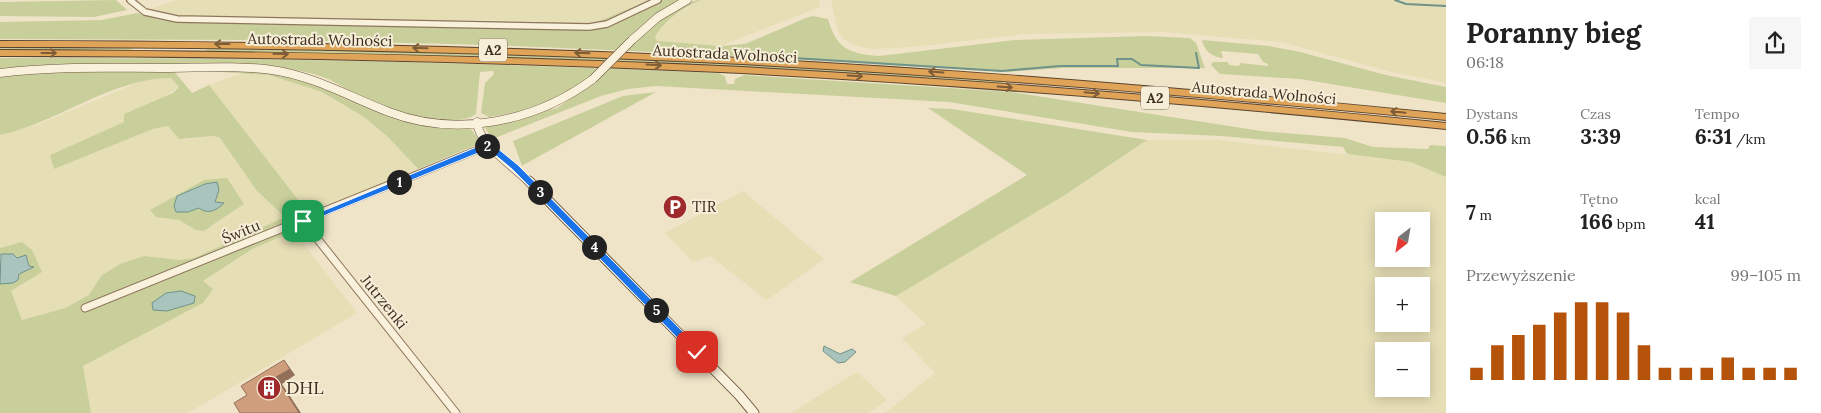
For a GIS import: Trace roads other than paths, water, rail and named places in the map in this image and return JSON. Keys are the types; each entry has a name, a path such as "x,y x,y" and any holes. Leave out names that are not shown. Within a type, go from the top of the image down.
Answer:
{"highway":[{"name":"Autostrada Wolności","path":"0,44 340,46 676,57 1023,78 1446,116"},
{"name":"Autostrada Wolności","path":"0,53 326,55 676,66 1062,91 1446,126"}],"street":[{"path":"130,0 138,9 155,16 169,18 589,27 608,24 658,0"},
{"path":"0,72 64,67 240,68 272,70 315,80 411,120 439,124 477,122 520,116 541,110 569,98 593,79 658,17 687,0"},
{"path":"477,122 477,129 489,145 522,174 733,388 754,413"},
{"name":"Świtu","path":"86,308 489,145"},
{"name":"Jutrzenki","path":"292,207 456,413"}],"water":[{"path":"217,182 219,190 215,202 224,203 218,208 212,211 199,208 188,212 176,212 174,206 177,196 205,184"},
{"path":"1,254 13,254 17,258 26,255 29,266 34,267 19,274 18,280 13,283 0,284"},
{"path":"181,291 195,296 194,303 167,311 153,310 152,303 166,293"},
{"path":"824,346 840,354 852,349 856,352 845,362 838,363 823,351"}],"waterway":[{"path":"1395,0 1406,4 1446,6"},
{"path":"739,51 748,55 1002,71 1060,66 1118,66 1117,59 1132,59 1141,65 1199,68 1196,53"}],"place":[{"name":"TIR","path":"675,207"},
{"name":"DHL","path":"269,388"}]}
